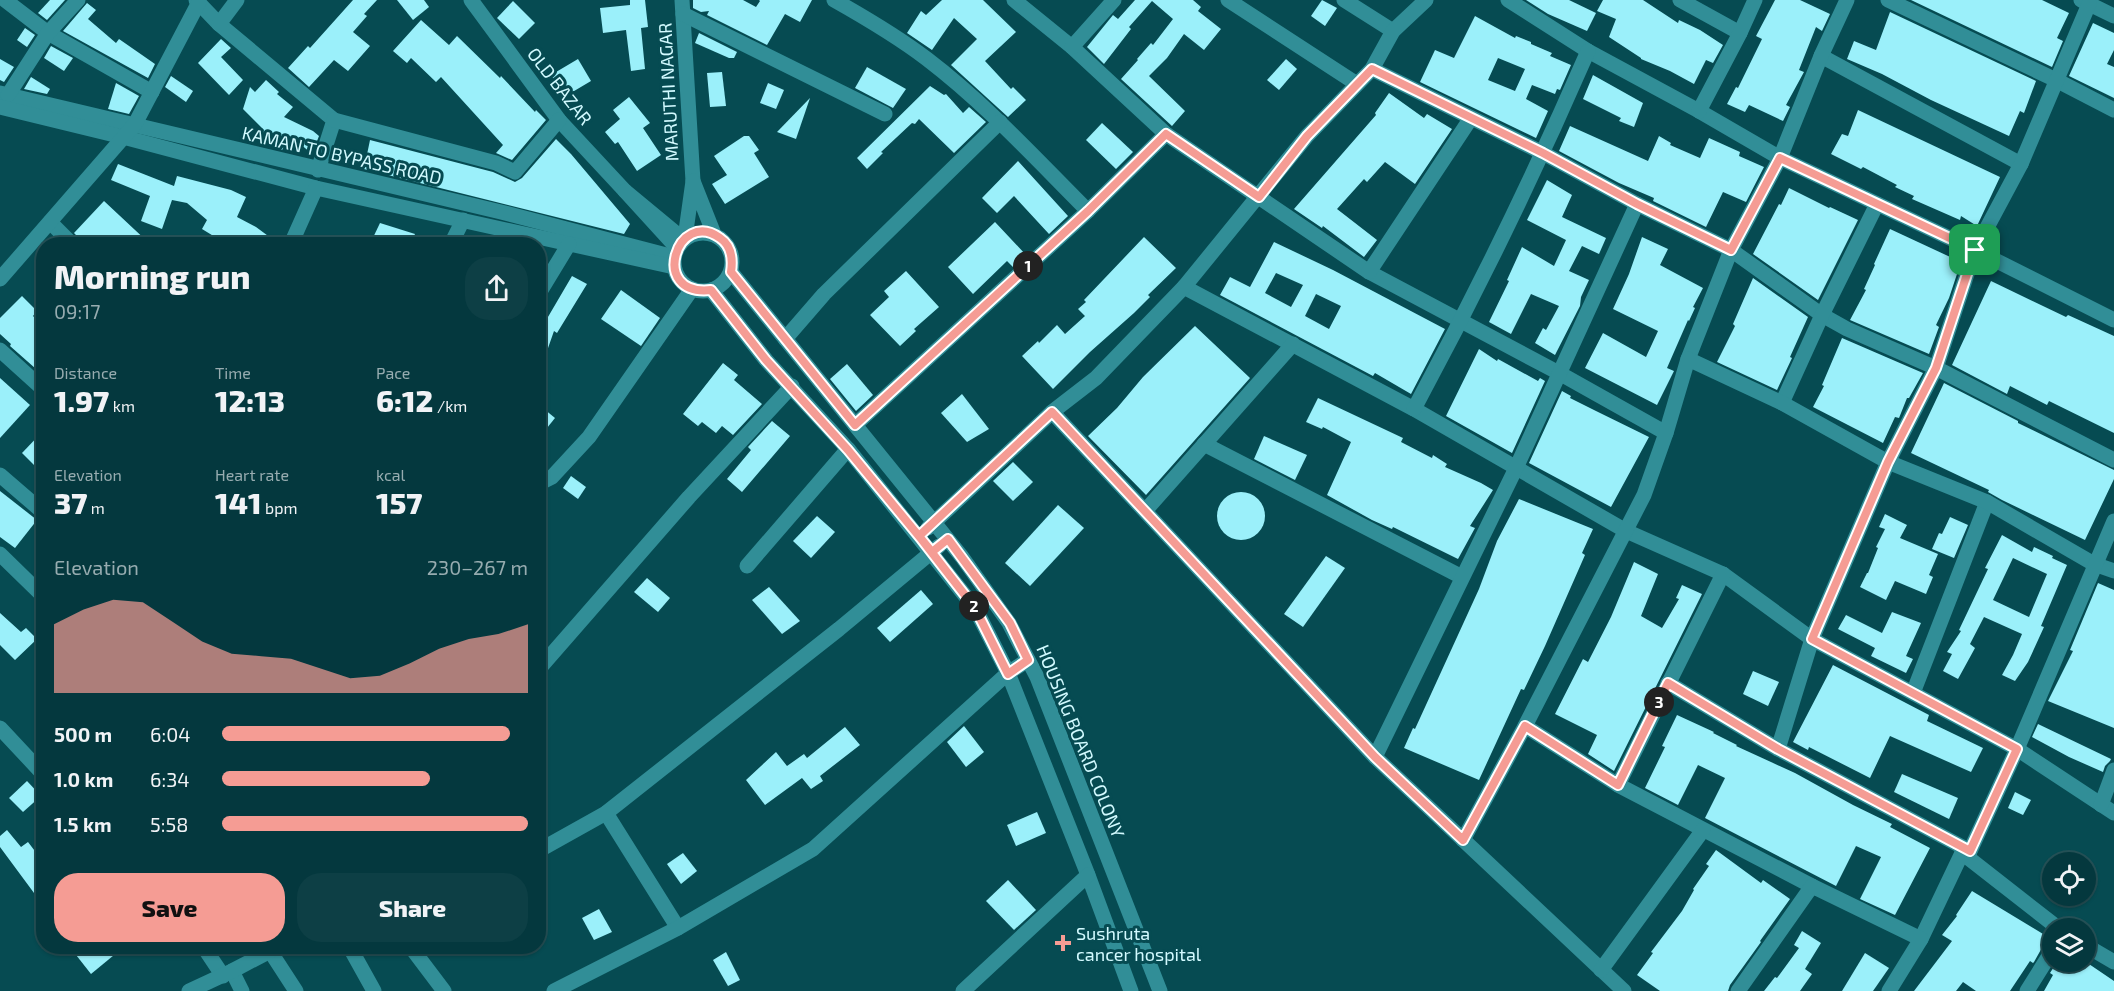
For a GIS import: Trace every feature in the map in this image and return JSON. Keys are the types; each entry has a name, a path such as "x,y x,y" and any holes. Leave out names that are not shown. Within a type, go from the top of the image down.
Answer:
{"street":[{"path":"5,0 48,33 152,92"},
{"path":"3,99 48,33 78,0"},
{"path":"219,24 237,0"},
{"name":"OLD BAZAR","path":"471,0 559,120 679,250"},
{"path":"834,0 927,59 1000,122 1088,211"},
{"path":"1014,0 1072,47 1166,134 1369,272 1666,433"},
{"path":"1072,47 1114,0"},
{"path":"1228,0 1357,84"},
{"path":"1344,0 1393,31"},
{"path":"919,536 1052,412 1096,378 1184,286 1307,136 1372,69 1393,31 1426,0"},
{"path":"1508,0 1588,51 1780,158 1975,250 2114,320"},
{"path":"1680,0 1740,33"},
{"path":"1698,111 1755,0"},
{"path":"1463,840 1525,726 1644,495 1666,433 1688,359 1731,250 1780,158 1821,56 1847,0"},
{"path":"1888,0 2114,110"},
{"path":"37,237 135,124 198,1 219,24 334,120 496,163 515,172 559,120"},
{"path":"1778,749 1812,639 1888,462 1936,368 1975,250 2021,164 2085,2 2114,16"},
{"path":"683,7 885,114"},
{"name":"MARUTHI NAGAR","path":"683,7 693,181"},
{"path":"1414,409 1461,322 1543,153 1588,51"},
{"path":"1821,56 2021,164"},
{"path":"1372,69 1543,153 1637,204 1731,250 1822,315 1856,333 1936,368 2114,460"},
{"name":"KAMAN TO BYPASS ROAD","path":"3,99 135,124 318,170 679,250"},
{"name":"KAMAN TO BYPASS ROAD","path":"3,99 123,137 316,188 538,237"},
{"path":"1369,272 1471,118"},
{"path":"318,170 334,120"},
{"path":"785,339 824,294 1000,122"},
{"path":"855,425 1088,211 1166,134"},
{"path":"693,181 714,234 728,245 731,254 731,272 720,286 711,290 692,289 677,276 679,250 693,181"},
{"path":"294,237 316,188"},
{"path":"1375,757 1516,468 1637,204"},
{"path":"1782,403 1822,315 1877,204"},
{"path":"454,237 463,220"},
{"path":"50,222 65,237"},
{"path":"679,250 694,233 714,234"},
{"path":"0,278 36,238"},
{"name":"KAMAN TO BYPASS ROAD","path":"546,239 569,244 679,250"},
{"path":"546,282 569,244"},
{"name":"HOUSING BOARD COLONY","path":"731,272 935,522 1010,623 1037,676 1160,991"},
{"path":"1184,286 1414,409 1626,531 1723,574 1812,639 2017,749 2108,809 2114,770"},
{"path":"546,480 552,477 589,437 692,289"},
{"path":"711,290 766,360 848,450 975,608 1008,674 1088,875 1131,991"},
{"path":"1145,511 1293,344"},
{"path":"0,350 36,383"},
{"path":"1688,359 1782,403 1888,462 1987,502 2094,564 2114,571"},
{"path":"546,661 689,497 792,387"},
{"path":"1052,412 1375,757 1624,991"},
{"path":"1204,444 1462,577"},
{"path":"747,566 848,450"},
{"path":"0,475 36,506"},
{"path":"1913,693 1987,502"},
{"path":"1889,991 1921,939 2017,749 2114,520"},
{"path":"546,847 606,813 839,629 948,539"},
{"path":"0,554 36,589"},
{"path":"1618,785 1723,574"},
{"path":"554,991 678,927 813,849 1008,674 1028,660"},
{"path":"1668,683 1778,749 1966,852 2046,918"},
{"path":"1525,726 1618,785 1812,886 1921,939"},
{"path":"0,729 36,767"},
{"path":"606,813 678,927"},
{"path":"1601,970 1703,830"},
{"path":"963,991 1088,875"},
{"path":"1738,991 1812,886"},
{"path":"2096,951 2114,962"},
{"path":"210,954 242,991"},
{"path":"189,991 228,974 263,954"},
{"path":"275,954 296,991"},
{"path":"353,954 374,991"},
{"path":"416,954 444,991"},
{"path":"2027,991 2042,967"}],"building":[{"path":"50,0 65,0 47,20 38,13"},
{"path":"353,0 377,0 364,14 367,16 353,32 370,46 348,71 334,60 309,87 288,68 308,46 310,48"},
{"path":"397,0 424,0 429,7 413,20"},
{"path":"630,0 645,0 648,27 641,28 645,69 631,71 626,30 603,33 600,8 630,5"},
{"path":"693,0 743,0 756,7 759,0 812,0 800,22 785,14 767,45 707,15 709,11 701,12 693,8"},
{"path":"942,0 983,0 1016,32 985,61 1011,89 1013,87 1026,100 1008,117 951,65 977,39 954,18 932,50 907,33 921,11 926,15"},
{"path":"1135,0 1193,0 1201,7 1198,11 1221,29 1204,50 1184,34 1167,58 1149,76 1185,111 1172,126 1121,79 1151,43 1153,45 1173,19 1152,1 1129,27 1131,29 1104,64 1087,47 1113,15 1118,19"},
{"path":"1322,0 1337,8 1325,26 1311,16"},
{"path":"1526,0 1569,0 1596,13 1587,31 1548,14"},
{"path":"1603,0 1643,0 1678,23 1679,20 1700,30 1723,45 1713,63 1706,60 1694,84 1641,59 1609,37 1616,19 1597,11"},
{"path":"1775,0 1800,0 1830,14 1822,31 1816,27 1799,70 1804,72 1786,105 1790,107 1783,121 1749,105 1745,112 1727,104 1736,87 1738,88 1762,39 1756,36"},
{"path":"1911,0 2042,0 2069,13 2057,38 2063,41 2052,67"},
{"path":"513,1 535,23 519,39 497,18"},
{"path":"87,3 96,10 88,19 116,43 119,39 155,64 148,78 63,31"},
{"path":"1890,12 2036,81 2024,113 2020,111 2009,136 1847,59 1854,41 1876,50"},
{"path":"1475,16 1515,38 1516,36 1531,42 1552,53 1550,56 1571,65 1560,90 1557,89 1555,94 1532,85 1526,99 1548,111 1536,138 1420,82 1435,50 1454,58","holes":["1498,58 1525,69 1515,91 1488,80"]},
{"path":"421,20 449,45 457,36 546,120 512,160 496,153 503,145 441,77 436,82 411,58 407,63 393,51"},
{"path":"2093,23 2114,33 2114,50 2107,64 2114,67 2114,98 2069,76"},
{"path":"25,28 35,35 27,47 17,40"},
{"path":"699,33 737,52 734,58 695,43"},
{"path":"221,39 231,48 221,57 243,80 229,95 198,63"},
{"path":"51,46 73,58 64,71 44,58"},
{"path":"0,59 14,67 4,82 0,80"},
{"path":"578,59 591,81 564,97 551,75"},
{"path":"1286,59 1297,69 1279,90 1267,80"},
{"path":"867,67 906,89 893,108 855,88"},
{"path":"722,72 726,106 710,107 707,73"},
{"path":"1593,75 1643,103 1634,127 1619,121 1621,118 1583,99"},
{"path":"171,76 193,91 186,102 165,87"},
{"path":"31,77 50,89 47,94 24,89"},
{"path":"266,80 279,92 277,94 293,107 284,117 319,136 312,154 298,142 296,146 287,142 282,150 257,138 264,130 243,109 250,87 255,92"},
{"path":"116,83 139,96 129,114 108,109"},
{"path":"768,83 784,90 776,109 760,103"},
{"path":"930,86 946,94 963,113 969,107 986,122 954,153 919,119 881,152 883,153 867,169 857,158"},
{"path":"1389,93 1424,118 1427,114 1452,129 1415,184 1385,162 1367,182 1364,179 1337,209 1377,240 1364,257 1323,226 1322,228 1294,209 1376,115 1375,113"},
{"path":"629,97 650,123 643,128 661,155 637,171 618,142 615,144 605,132 620,119 613,110"},
{"path":"810,98 796,139 777,132"},
{"path":"1858,110 2000,177 1977,226 1961,216 1960,220 1912,199 1914,196 1895,187 1897,185 1863,167 1861,169 1831,154 1842,134 1848,136"},
{"path":"1102,123 1133,152 1116,169 1086,140"},
{"path":"1570,126 1648,161 1659,136 1671,143 1670,145 1700,158 1709,138 1740,152 1739,156 1764,167 1746,202 1723,192 1706,227 1653,201 1654,198 1619,183 1559,151"},
{"path":"744,136 749,136 759,150 754,153 769,177 725,204 712,184 727,175 714,156"},
{"path":"556,139 630,224 624,234 364,169 370,140 493,172 515,182 522,178"},
{"path":"1018,161 1068,216 1049,234 1014,196 997,213 982,198"},
{"path":"118,164 174,186 177,176 231,190 246,197 237,217 270,237 215,237 202,229 207,220 187,203 172,200 162,229 141,221 150,196 111,180"},
{"path":"1547,180 1572,195 1562,217 1606,238 1599,254 1582,246 1569,271 1589,280 1581,297 1580,306 1555,355 1535,343 1543,328 1546,330 1559,306 1531,294 1511,334 1489,322 1522,247 1554,266 1566,240 1527,220"},
{"path":"1789,188 1858,220 1818,300 1753,254"},
{"path":"104,201 143,237 78,237 74,233"},
{"path":"995,222 1026,255 1013,267 1007,261 973,294 948,267"},
{"path":"380,223 415,234 414,237 373,237"},
{"path":"1890,229 1961,262 1949,298 1936,325 1939,327 1929,354 1850,320 1866,290 1864,289"},
{"path":"1144,237 1176,268 1148,295 1150,297 1134,313 1053,389 1022,356 1057,325 1065,334 1085,316 1078,309 1086,302 1084,300"},
{"path":"1642,237 1668,249 1660,265 1703,288 1667,368 1674,371 1657,405 1585,368 1603,333 1646,357 1658,331 1613,309"},
{"path":"1274,242 1445,329 1411,394 1375,373 1373,376 1220,295 1230,277 1250,287","holes":["1276,273 1303,285 1291,307 1265,293","1316,294 1341,306 1329,329 1305,316"]},
{"path":"906,271 939,307 914,329 916,331 900,346 870,315 889,297 884,291"},
{"path":"572,276 587,284 557,333 554,331 546,354 546,320"},
{"path":"1753,278 1808,317 1777,390 1717,362 1735,326 1733,324"},
{"path":"1991,281 2066,317 2068,315 2114,336 2114,433 2049,401 2047,405 2010,386 2007,394 1952,365"},
{"path":"621,290 660,318 641,346 601,319"},
{"path":"22,296 36,310 33,316 36,319 36,369 0,334 0,318"},
{"path":"1195,326 1250,378 1146,495 1088,436"},
{"path":"1842,338 1923,373 1907,398 1899,418 1895,417 1883,443 1813,407 1824,386 1822,385"},
{"path":"1479,349 1497,361 1498,359 1538,381 1540,378 1545,381 1512,453 1446,416"},
{"path":"723,363 738,375 734,380 762,404 733,435 722,426 716,433 702,422 698,426 683,414"},
{"path":"847,364 873,395 856,411 830,379"},
{"path":"0,378 30,405 0,438"},
{"path":"1944,383 2018,423 2114,470 2114,479 2085,540 1911,453"},
{"path":"1562,391 1571,396 1570,398 1649,437 1611,507 1529,463"},
{"path":"962,394 989,429 967,442 941,413"},
{"path":"1318,398 1403,438 1401,442 1432,458 1433,455 1447,464 1445,467 1493,490 1470,526 1475,528 1458,559 1393,527 1392,529 1372,520 1327,495 1351,442 1323,427 1322,429 1306,422"},
{"path":"546,411 555,418 546,427"},
{"path":"772,421 790,436 742,492 727,479 751,450 748,447"},
{"path":"1264,436 1307,455 1295,480 1254,459"},
{"path":"36,438 36,467 22,453"},
{"path":"1013,462 1033,482 1013,501 993,481"},
{"path":"571,476 586,487 578,499 563,488"},
{"path":"0,491 36,521 15,548 0,537"},
{"path":"1236,492 1246,492 1258,499 1265,511 1265,521 1258,533 1246,540 1236,540 1221,529 1217,521 1217,511 1228,496"},
{"path":"1519,499 1593,529 1582,553 1585,555 1545,646 1524,690 1521,689 1479,780 1404,748 1413,728 1415,729 1479,589 1497,541"},
{"path":"1058,505 1084,528 1030,586 1005,563"},
{"path":"1885,514 1907,525 1900,538 1938,554 1929,575 1933,577 1926,594 1895,581 1886,600 1860,587 1868,573 1878,548 1876,547 1885,529 1879,527"},
{"path":"817,516 835,532 811,558 793,541"},
{"path":"1950,517 1968,525 1954,558 1932,549"},
{"path":"2002,535 2032,552 2034,547 2067,565 2041,626 2044,627 2028,662 2015,681 2002,675 2022,634 1984,617 1970,644 1975,648 1958,679 1943,671 1952,654 1947,652 1961,631 1959,630 1988,569 1985,568","holes":["2013,558 2047,574 2029,617 1993,600"]},
{"path":"1326,556 1345,568 1303,627 1284,614"},
{"path":"1634,562 1658,574 1641,616 1662,628 1679,599 1676,598 1682,585 1702,594 1614,771 1588,754 1597,735 1555,714 1583,659 1588,662 1611,617"},
{"path":"647,578 670,598 658,612 634,592"},
{"path":"2098,583 2114,590 2114,728 2048,701 2073,651 2070,650"},
{"path":"769,587 800,621 782,634 752,600"},
{"path":"921,590 933,604 890,642 877,628"},
{"path":"1892,612 1921,623 1906,656 1913,659 1906,673 1871,656 1875,648 1838,629 1846,615 1882,633"},
{"path":"0,613 21,632 26,628 36,638 15,660 0,645"},
{"path":"1833,665 1929,715 1927,721 1983,748 1971,772 1890,736 1870,778 1809,747 1808,750 1793,742"},
{"path":"1753,671 1779,682 1768,706 1743,694"},
{"path":"1677,715 1795,773 1892,824 1890,827 1930,848 1895,915 1860,899 1881,857 1856,846 1836,886 1705,818 1725,778 1698,765 1678,805 1645,788 1665,747 1662,746"},
{"path":"2038,724 2111,759 2103,772 2069,757 2032,737"},
{"path":"964,726 984,752 966,767 947,742"},
{"path":"845,727 860,745 820,776 823,781 811,789 802,778 765,805 746,780 776,752 787,766 804,754 807,758"},
{"path":"1902,774 1958,798 1949,819 1894,792"},
{"path":"27,781 36,791 36,800 23,812 9,798"},
{"path":"2015,792 2031,800 2023,815 2008,808"},
{"path":"1037,812 1046,833 1016,846 1007,825"},
{"path":"7,830 21,847 28,842 36,852 36,892 34,893 0,847 0,836"},
{"path":"1716,850 1761,883 1763,880 1790,899 1728,991 1660,991 1637,975 1682,911 1693,889 1709,866 1706,864"},
{"path":"683,853 697,871 681,884 667,864"},
{"path":"1008,880 1036,910 1014,930 986,901"},
{"path":"1972,891 2042,933 2042,948 2034,962 2030,961 2010,991 1976,991 1963,982 1956,991 1914,991 1952,941 1942,935"},
{"path":"599,909 612,932 594,940 582,918"},
{"path":"1802,931 1821,943 1805,969 1812,974 1800,991 1764,991 1775,977 1777,978 1799,948 1794,945"},
{"path":"726,952 740,980 728,986 713,960"},
{"path":"1865,953 1889,968 1873,991 1842,991"},
{"path":"75,954 115,954 91,974"},
{"path":"2096,969 2114,981 2114,991 2044,991 2053,975 2050,973 2096,972"}],"place":[{"name":"Sushruta cancer hospital","path":"1063,943"}],"route":[{"path":"1975,250 1780,158 1731,250 1637,204 1543,153 1372,69 1307,136 1259,197 1166,134 1088,211 855,425 731,272 731,254 728,245 722,239 704,232 694,233 685,238 677,248 674,267 677,276 692,289 711,290 766,360 848,450 919,536 932,552 948,539 1010,623 1028,660 1008,674 975,608 919,536 1052,412 1375,757 1463,840 1525,726 1618,785 1668,683 1778,749 1970,851 2017,749 1812,639 1888,462 1936,368 1975,250"}]}
